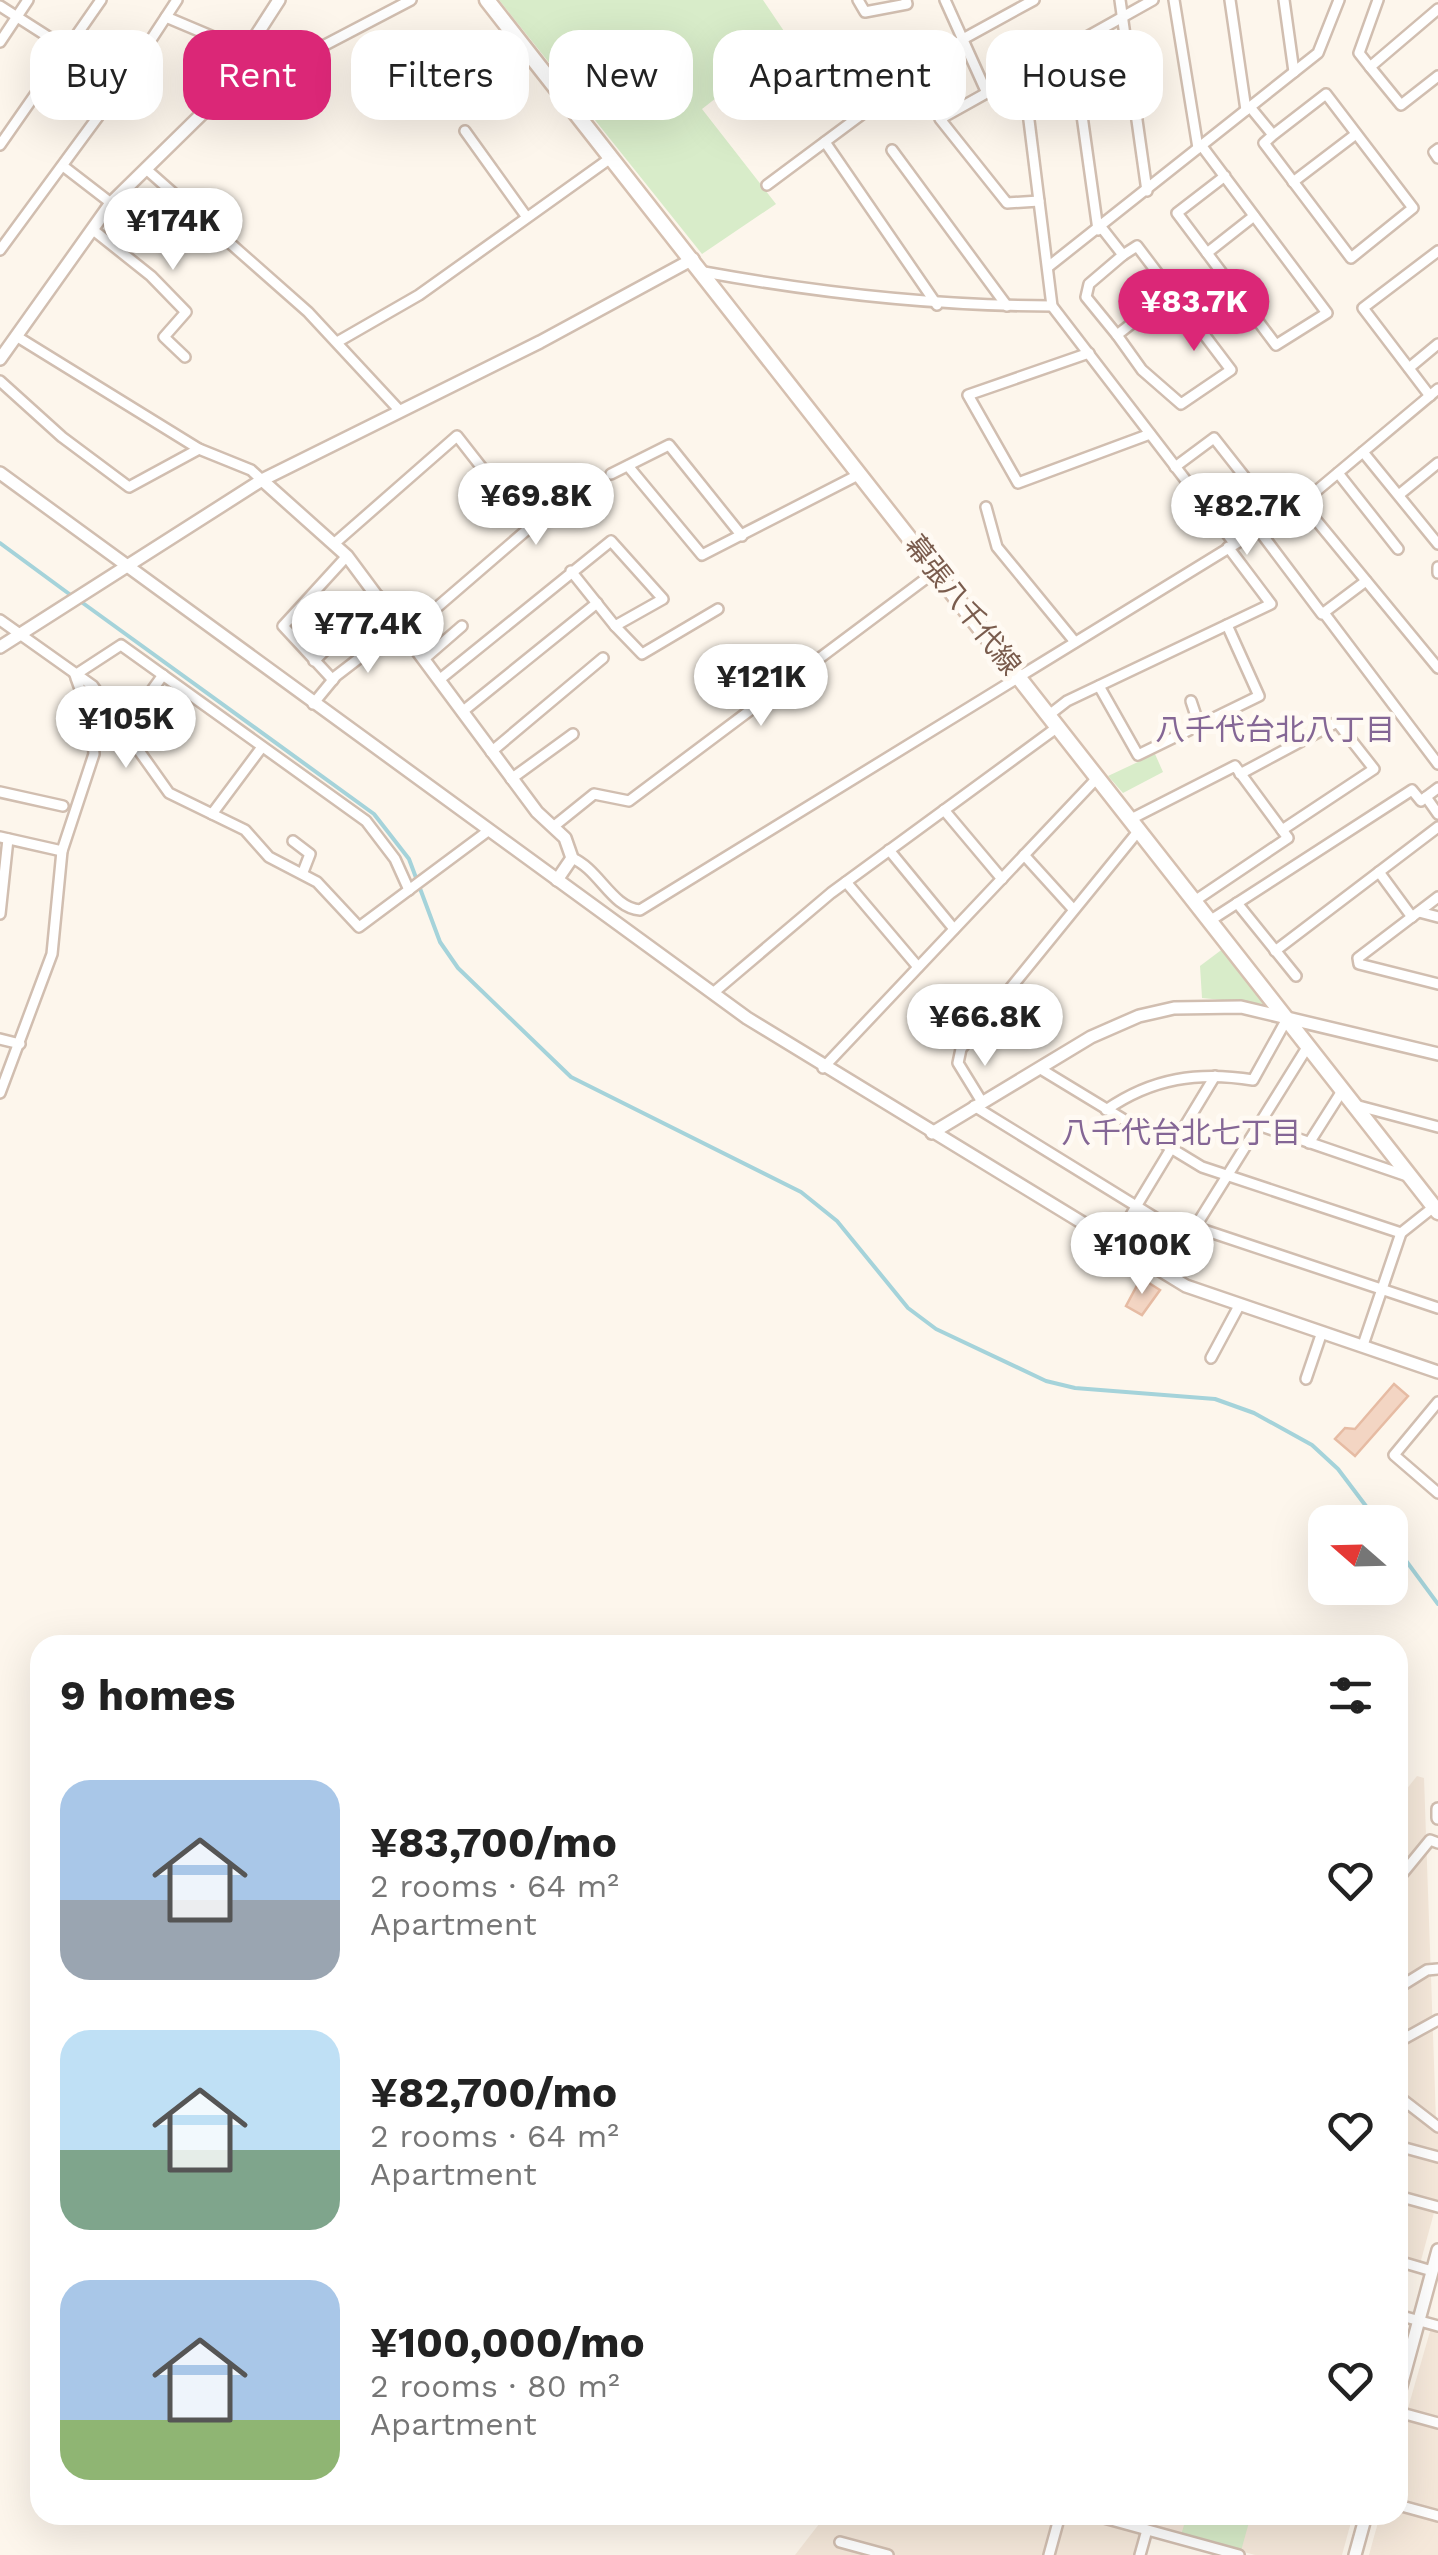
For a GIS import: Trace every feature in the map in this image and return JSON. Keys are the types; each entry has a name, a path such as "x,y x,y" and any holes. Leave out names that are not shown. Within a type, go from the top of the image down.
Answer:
{"main road":[{"name":"幕張八千代線","path":"487,0 1437,1207"}],"street":[{"path":"0,42 28,0"},
{"path":"81,30 101,0"},
{"path":"157,30 177,0"},
{"path":"261,30 278,0"},
{"path":"331,42 411,0"},
{"path":"858,0 865,12 907,4 906,0"},
{"path":"945,0 958,30"},
{"path":"1008,0 1014,11"},
{"path":"966,38 1034,0"},
{"path":"1120,0 1146,190"},
{"path":"1097,30 1154,0"},
{"path":"1174,0 1200,146 1224,176 1327,313 1276,346 1177,213 1224,176"},
{"path":"1230,0 1248,109 1273,135"},
{"path":"1284,0 1294,72"},
{"path":"1378,0 1359,53 1370,67 1401,105 1438,76"},
{"path":"1048,267 1318,53 1338,1"},
{"path":"0,6 37,30"},
{"path":"1370,67 1438,9"},
{"path":"166,17 197,30"},
{"path":"966,47 986,91 940,119 1006,203 1039,202"},
{"path":"1326,94 1413,208 1351,258 1264,143 1273,135 1326,94"},
{"path":"0,145 30,103"},
{"path":"0,250 96,120"},
{"path":"0,359 111,202 196,120"},
{"path":"767,184 855,120"},
{"path":"712,993 846,882 1100,686 1271,604 1175,466 1052,306 1029,120"},
{"path":"1083,120 1099,229 1123,255"},
{"path":"465,131 526,216"},
{"path":"1294,182 1356,134"},
{"path":"825,142 938,305"},
{"path":"892,150 1007,306"},
{"path":"1438,150 1434,152 1438,158"},
{"path":"339,341 420,295 612,156"},
{"path":"63,166 111,202"},
{"path":"146,169 339,341 400,411"},
{"path":"1207,254 1254,216"},
{"path":"92,229 151,276 186,312 164,337 185,357"},
{"path":"1136,246 1230,370 1181,404 1142,370 1086,296 1088,284 1123,255 1136,246"},
{"path":"16,336 198,448 251,470 336,542 491,752 565,838 572,858 592,866 614,896 630,909 640,910 1302,503 1434,392 1408,368 1363,308 1438,251"},
{"path":"0,647 262,480 693,259"},
{"path":"704,272 819,293 938,305 1052,306"},
{"path":"1117,335 1172,292"},
{"path":"1408,368 1438,344"},
{"path":"1089,353 968,396 1018,484 1150,434"},
{"path":"0,381 62,437 128,486 198,448"},
{"path":"314,704 332,680 404,630 529,528 457,436 336,542"},
{"path":"1175,466 1214,438 1277,518"},
{"path":"611,474 668,445 742,536"},
{"path":"1363,452 1438,544"},
{"path":"1400,494 1438,462"},
{"path":"628,466 702,555 860,474"},
{"path":"0,473 712,993 824,1068 1166,1274 1240,1304 1438,1372"},
{"path":"1338,473 1398,549"},
{"path":"1302,503 1438,668"},
{"path":"986,507 996,547 1075,642"},
{"path":"1258,529 1438,764"},
{"path":"439,680 611,541 663,599 615,626"},
{"path":"332,680 283,626 347,556"},
{"path":"552,827 594,794 629,801 936,570"},
{"path":"571,571 642,654 718,609"},
{"path":"1324,613 1366,581"},
{"path":"314,661 380,598"},
{"path":"462,712 597,604"},
{"path":"0,620 92,686 161,784 186,804 246,830 269,857 302,872 359,928 488,830"},
{"path":"1100,686 1138,754 1260,696 1227,625"},
{"path":"424,659 462,626"},
{"path":"75,675 122,645 366,821 396,859 411,888"},
{"path":"491,752 603,658"},
{"path":"0,1093 55,942 62,851 94,754 92,719 75,675"},
{"path":"147,697 163,675"},
{"path":"1190,702 1199,725"},
{"path":"1240,774 1337,722 1374,769 1282,830"},
{"path":"512,779 573,734"},
{"path":"212,814 262,747"},
{"path":"1188,1238 978,1104 958,1063 961,1049 1136,824 1234,766 1288,838 1196,900"},
{"path":"824,1068 1098,777"},
{"path":"1211,920 1394,800 1412,790 1420,801 1438,788"},
{"path":"0,792 63,806"},
{"path":"1426,797 1438,814"},
{"path":"944,810 1002,879"},
{"path":"1275,950 1438,827"},
{"path":"0,914 4,838 62,851"},
{"path":"292,841 310,854 302,872"},
{"path":"890,850 954,929"},
{"path":"1024,855 1072,909"},
{"path":"558,880 572,858"},
{"path":"1379,872 1415,914 1438,917"},
{"path":"846,882 918,967"},
{"path":"1438,898 1358,958 1359,964 1438,984"},
{"path":"1237,903 1296,976"},
{"path":"932,1133 1113,1026 1174,1008 1219,1006 1288,1017 1438,1054"},
{"path":"1106,1110 1160,1082 1215,1076 1253,1080 1288,1017"},
{"path":"0,1039 20,1044"},
{"path":"1166,1274 1308,1046"},
{"path":"1038,1068 1171,1149 1226,1176 1401,1233"},
{"path":"1114,1242 1215,1076"},
{"path":"1309,1143 1342,1090"},
{"path":"1353,1104 1438,1127"},
{"path":"1258,1126 1411,1177"},
{"path":"1363,1346 1401,1233 1437,1207"},
{"path":"1195,1227 1438,1308"},
{"path":"1211,1358 1240,1304"},
{"path":"1306,1379 1322,1332"},
{"path":"1438,1402 1394,1454 1438,1492"},
{"path":"1408,1867 1430,1840 1438,1842"},
{"path":"1408,1982 1426,1970 1438,1969"},
{"path":"1408,2036 1438,2020"},
{"path":"1408,2104 1438,2127"},
{"path":"1408,2149 1438,2157"},
{"path":"1408,2199 1438,2207"},
{"path":"1408,2359 1438,2250"},
{"path":"1408,2264 1432,2271"},
{"path":"1408,2318 1438,2326"},
{"path":"1408,2414 1438,2422"},
{"path":"1408,2508 1438,2516"},
{"path":"1049,2555 1057,2525"},
{"path":"1129,2525 1238,2555"},
{"path":"1355,2555 1363,2525"},
{"path":"1140,2555 1147,2530"},
{"path":"1178,2555 1182,2540"},
{"path":"840,2542 888,2555"}],"shaded area":[{"path":"1417,1776 1424,1778 1436,2120 1408,2098 1408,1787"},
{"path":"1408,2108 1438,2131 1438,2153 1408,2147"},
{"path":"1408,2154 1438,2160 1438,2202 1408,2193"},
{"path":"1408,2202 1435,2209 1420,2264 1408,2260"},
{"path":"1431,2328 1438,2330 1438,2418 1408,2408"},
{"path":"1408,2417 1438,2425 1438,2511 1408,2503"},
{"path":"1408,2511 1438,2519 1438,2555 1369,2555 1377,2525 1408,2525"},
{"path":"818,2525 1053,2525 1045,2555 795,2555"},
{"path":"1062,2525 1113,2525 1142,2531 1136,2555 1054,2555"},
{"path":"1145,2525 1350,2525 1342,2555 1255,2555"}],"green space":[{"path":"499,0 763,0 783,30 713,30 713,100 702,109 776,204 702,254 595,120 693,120 693,30 549,30 549,63 529,38 529,30 523,30"},
{"path":"1155,754 1163,772 1123,793 1108,776"},
{"path":"1224,948 1264,999 1263,1004 1202,998 1200,966"},
{"path":"1184,2525 1248,2525 1241,2551 1181,2535"}],"building":[{"path":"1141,1278 1160,1290 1142,1315 1126,1306"},
{"path":"1394,1384 1408,1396 1355,1456 1335,1439 1345,1428 1355,1429"}],"waterway":[{"path":"0,543 72,596"},
{"path":"80,601 374,814 409,859 440,942 458,968 571,1077 801,1192 837,1221 908,1308 936,1329 1046,1381 1075,1388 1215,1399 1254,1413 1312,1445 1338,1469 1365,1505"},
{"path":"1408,1563 1438,1604"}],"district":[{"name":"八千代台北八丁目","path":"1275,729"},
{"name":"八千代台北七丁目","path":"1181,1132"}]}
